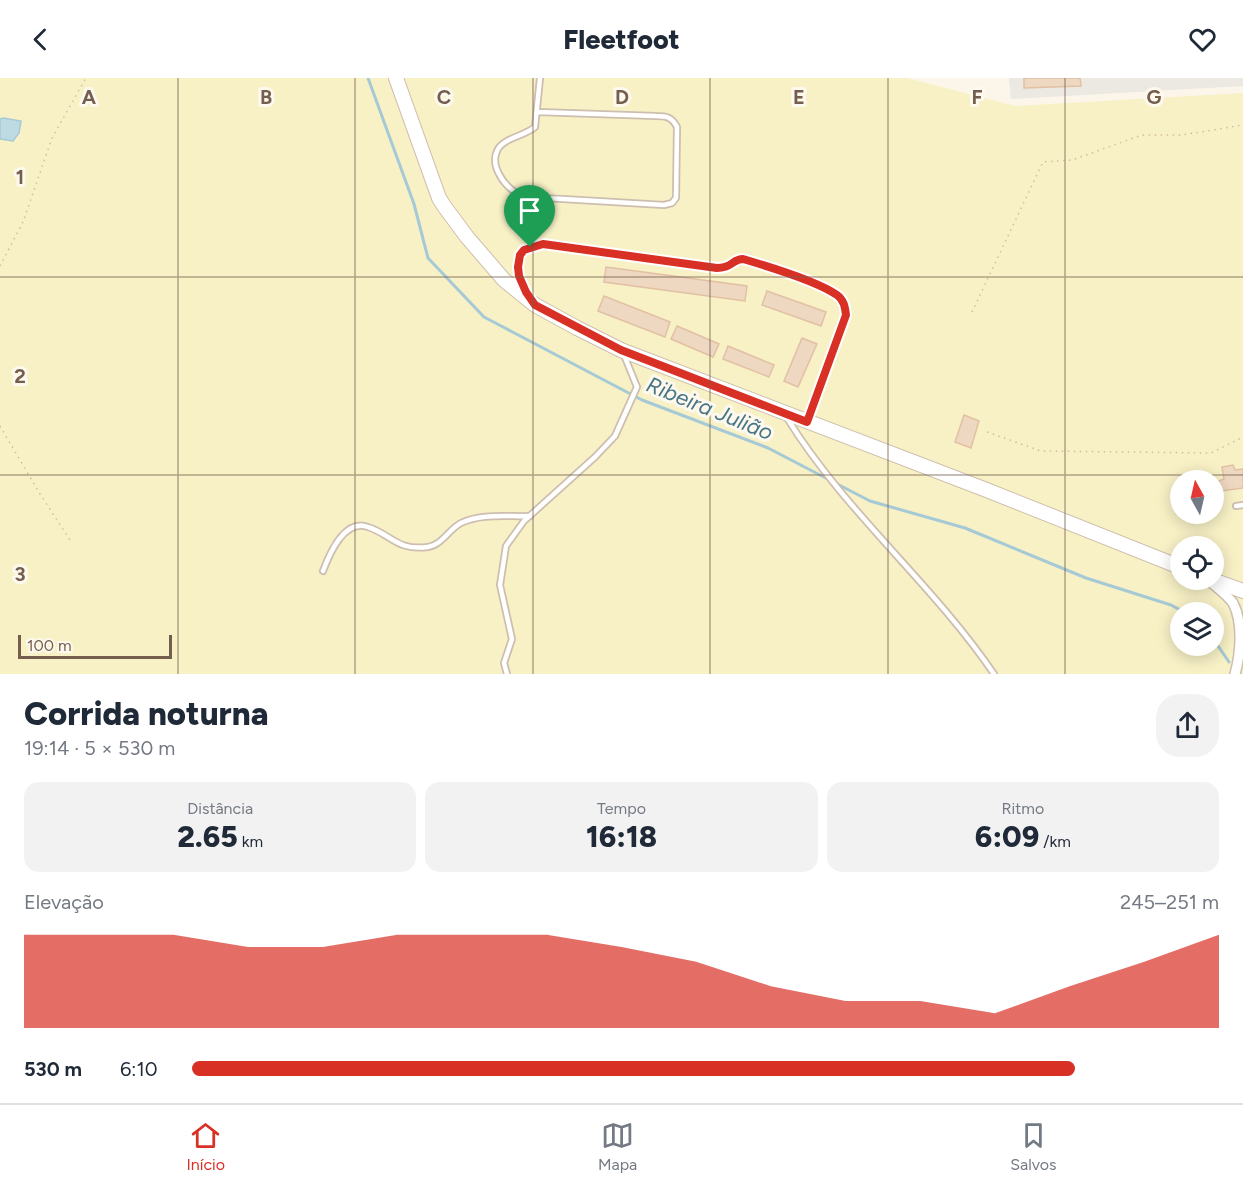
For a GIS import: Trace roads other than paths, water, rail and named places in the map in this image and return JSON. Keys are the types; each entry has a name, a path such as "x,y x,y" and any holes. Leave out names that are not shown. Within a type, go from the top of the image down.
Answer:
{"main road":[{"path":"396,78 444,206 492,268 535,305 621,350 783,414 995,493 1170,563"},
{"path":"1224,584 1243,591"}],"street":[{"path":"1220,590 1234,604 1242,623 1242,651 1235,674"}],"lane":[{"path":"538,112 666,116 674,121 677,127 676,198 672,203 664,205 525,196 515,192 496,169 494,160 497,149 504,143 528,133 535,127 540,78"},
{"path":"535,305 526,292 518,267 522,252 538,245 717,268 729,267 737,260 743,259 812,283 838,295 844,303 846,315 807,422"},
{"path":"507,674 504,663 512,639 500,585 506,546 530,516 615,436 638,387 621,350"},
{"path":"783,414 852,507 966,635 994,674"},
{"path":"1236,506 1243,505"},
{"path":"323,572 328,556 339,539 356,527 365,525 396,543 428,547 435,545 458,524 468,520 484,517 530,516"}],"water":[{"path":"0,119 21,121 19,133 13,141 0,139"}],"waterway":[{"name":"Ribeira Julião","path":"368,78 414,204 428,258 484,317 642,400 768,448 870,501 965,528 1086,578 1170,605"},
{"name":"Ribeira Julião","path":"1224,655 1229,662"}]}
